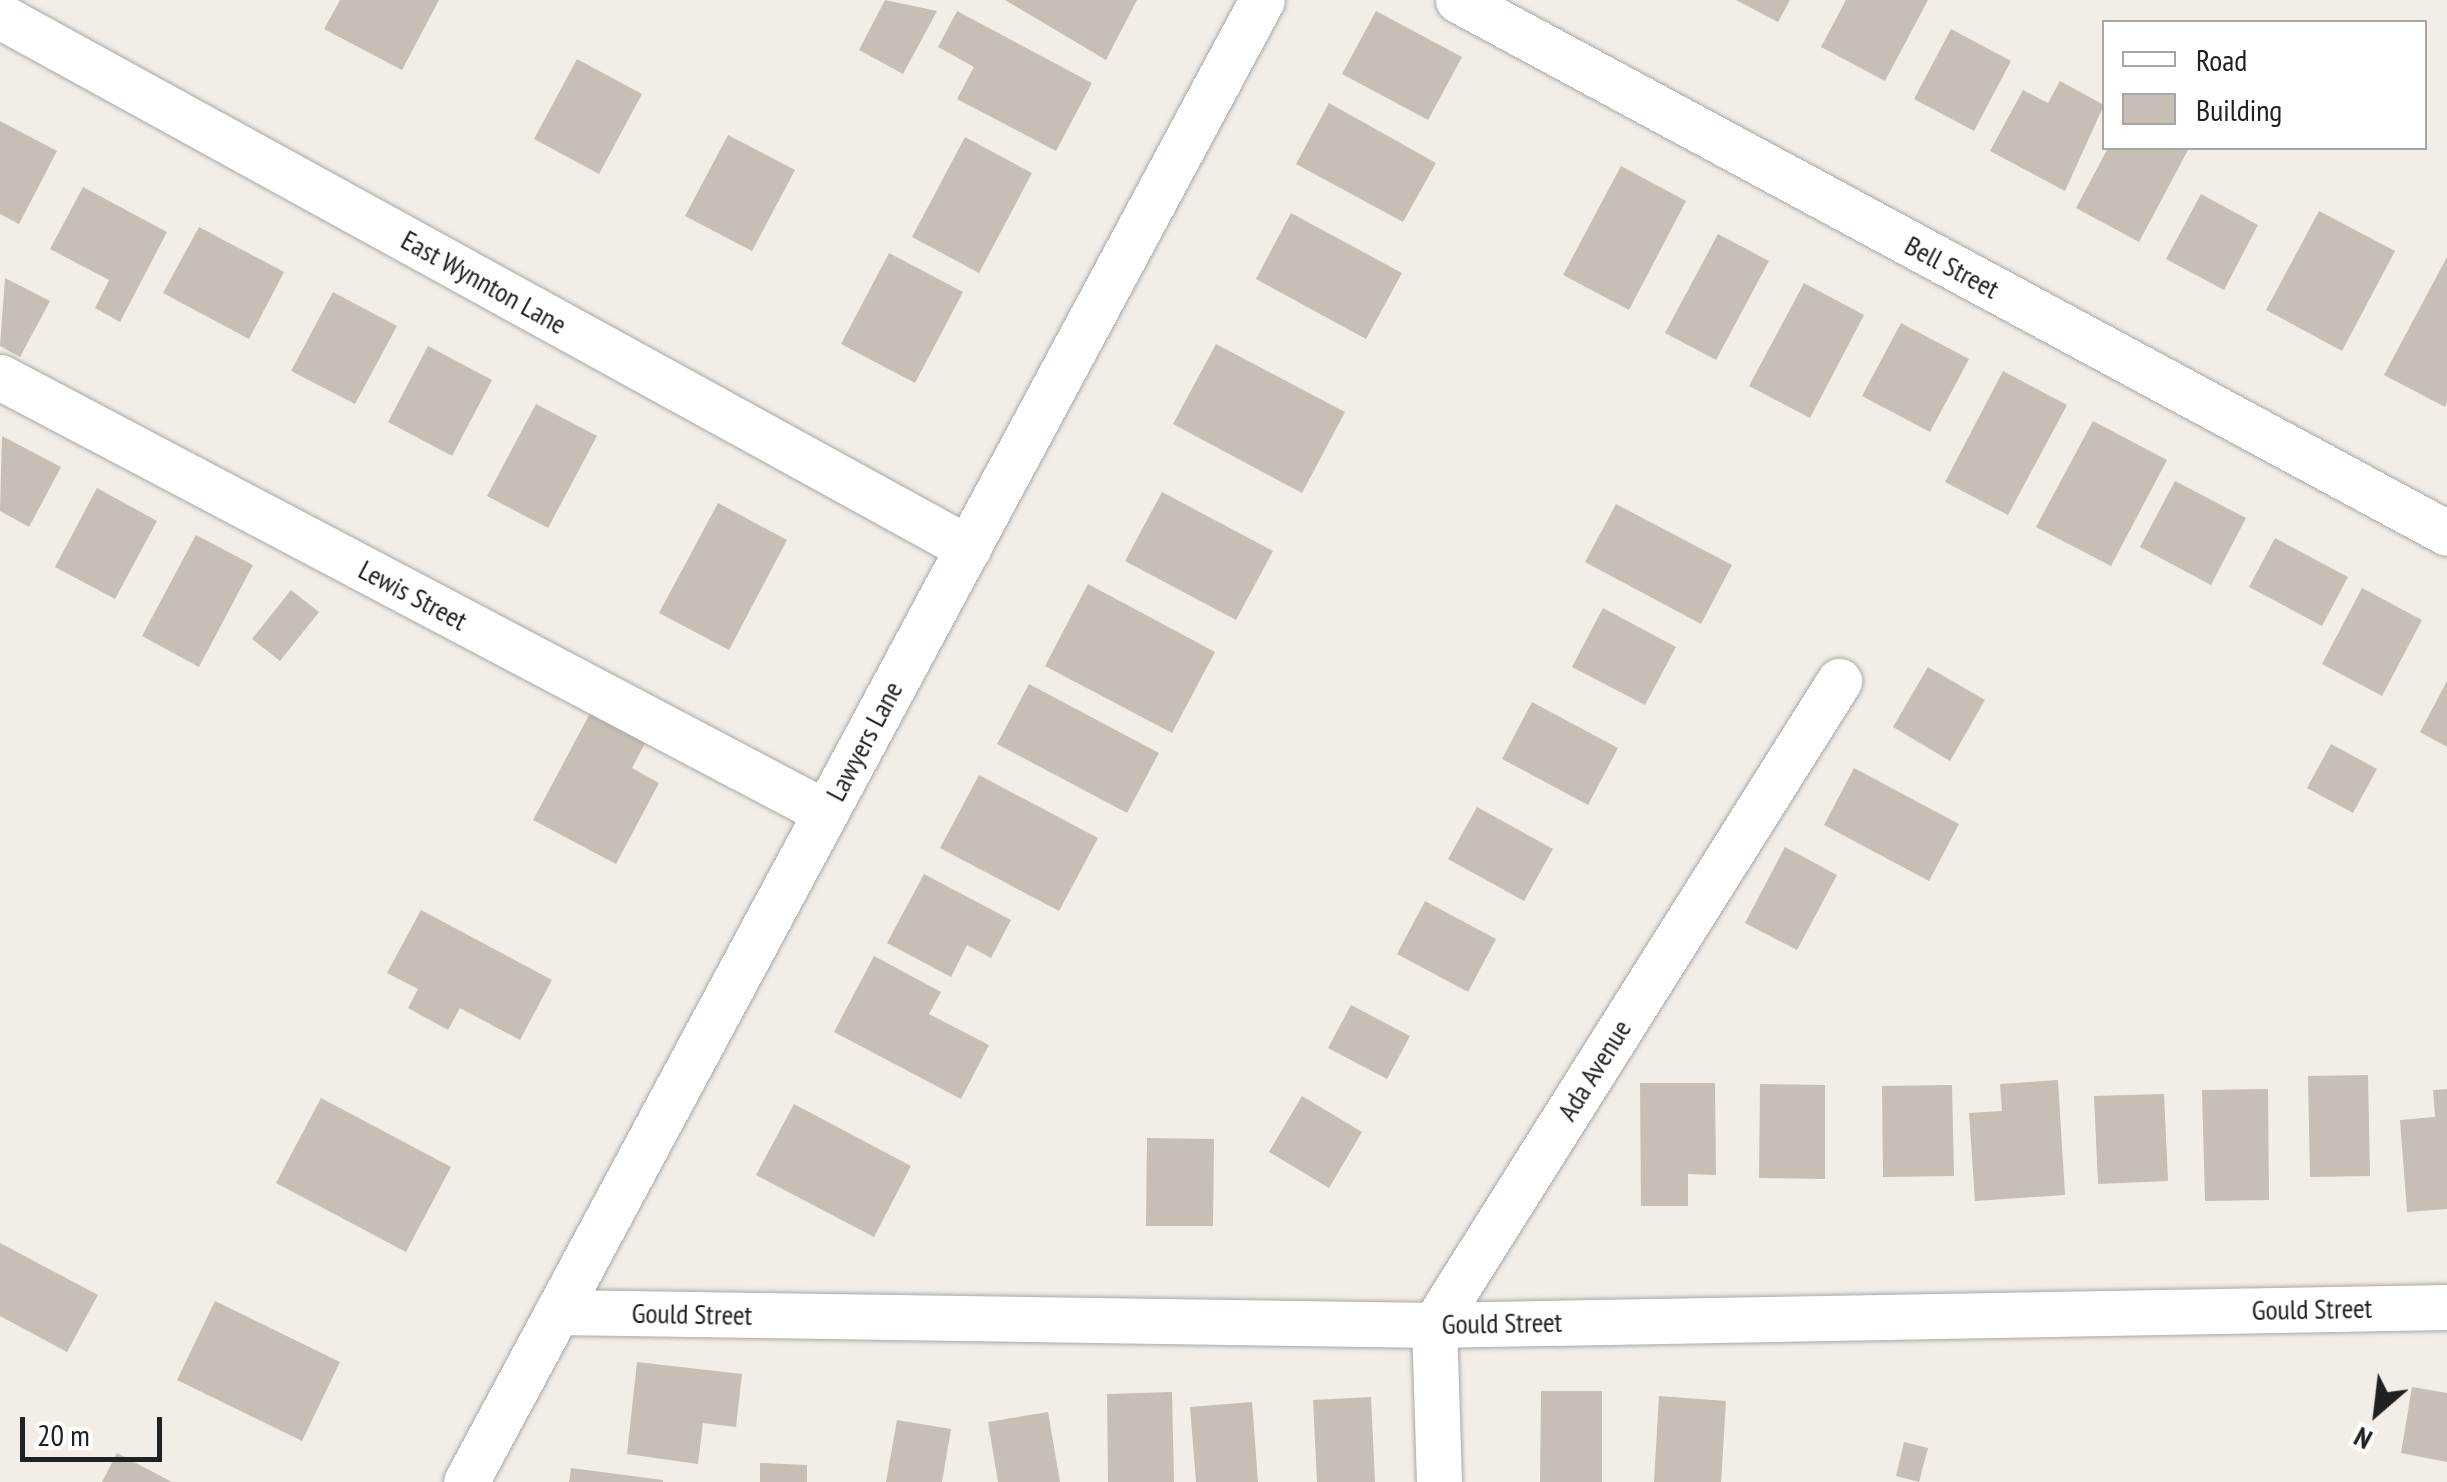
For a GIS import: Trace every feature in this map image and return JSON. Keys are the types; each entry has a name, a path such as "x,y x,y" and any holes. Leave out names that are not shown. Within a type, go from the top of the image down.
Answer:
{"street":[{"name":"Lawyers Lane","path":"466,1482 1262,0"},
{"name":"Bell Street","path":"1458,0 2447,534"},
{"name":"East Wynnton Lane","path":"0,16 968,548"},
{"name":"Lewis Street","path":"0,377 826,812"},
{"name":"Ada Avenue","path":"1434,1325 1839,681"},
{"name":"Gould Street","path":"557,1312 1434,1325 2447,1307"},
{"path":"1434,1325 1439,1482"}],"building":[{"path":"340,0 439,0 402,70 324,29"},
{"path":"885,0 937,11 903,74 859,50"},
{"path":"1005,0 1137,0 1106,60"},
{"path":"1736,0 1790,0 1778,22"},
{"path":"1846,0 1928,0 1885,81 1821,47"},
{"path":"957,11 1092,83 1056,151 957,99 974,67 938,47"},
{"path":"1376,11 1462,57 1428,120 1342,74"},
{"path":"1951,29 2011,61 1974,131 1914,99"},
{"path":"577,59 642,94 599,174 534,139"},
{"path":"2060,81 2102,104 2065,191 1990,151 2023,90 2048,103"},
{"path":"1329,103 1436,163 1403,222 1296,164"},
{"path":"0,121 57,151 19,224 0,214"},
{"path":"728,135 795,170 752,251 685,216"},
{"path":"965,137 1032,173 979,273 912,237"},
{"path":"2107,150 2188,150 2139,242 2076,208"},
{"path":"1621,166 1686,201 1629,310 1563,275"},
{"path":"83,187 167,232 120,322 95,308 109,280 50,249"},
{"path":"2201,194 2258,225 2224,290 2166,259"},
{"path":"2319,211 2395,251 2342,351 2266,310"},
{"path":"1291,213 1402,273 1366,339 1256,279"},
{"path":"199,227 284,272 249,339 163,293"},
{"path":"1718,234 1769,261 1716,360 1665,333"},
{"path":"889,253 963,292 915,383 841,344"},
{"path":"2447,257 2447,402 2445,407 2384,375"},
{"path":"5,278 50,301 20,357 0,346"},
{"path":"1804,283 1864,315 1810,418 1749,386"},
{"path":"333,292 397,326 355,404 291,371"},
{"path":"1901,323 1969,359 1930,432 1862,396"},
{"path":"1216,344 1345,412 1302,493 1173,424"},
{"path":"428,346 492,380 452,456 388,422"},
{"path":"2003,371 2067,405 2008,515 1945,482"},
{"path":"536,404 597,436 548,528 487,496"},
{"path":"2093,421 2167,460 2111,566 2036,527"},
{"path":"2,436 61,467 29,527 0,511"},
{"path":"2175,481 2246,518 2211,585 2140,547"},
{"path":"97,488 157,521 115,599 55,567"},
{"path":"1162,492 1273,551 1236,620 1125,561"},
{"path":"718,503 787,540 729,650 659,613"},
{"path":"1616,504 1732,565 1701,624 1585,562"},
{"path":"196,535 253,565 199,667 142,636"},
{"path":"2275,538 2348,577 2322,626 2249,587"},
{"path":"1088,584 1215,652 1172,733 1045,666"},
{"path":"2362,588 2422,620 2382,696 2322,664"},
{"path":"291,590 319,612 280,661 252,639"},
{"path":"1603,608 1676,647 1645,705 1572,667"},
{"path":"1928,667 1985,700 1950,761 1893,727"},
{"path":"2447,681 2447,747 2420,732"},
{"path":"1029,684 1159,753 1127,813 997,744"},
{"path":"1532,702 1618,748 1588,805 1502,759"},
{"path":"595,704 650,734 632,768 659,783 616,864 533,820"},
{"path":"2331,744 2377,769 2353,813 2307,788"},
{"path":"1854,768 1959,824 1929,881 1824,825"},
{"path":"979,775 1098,838 1059,911 940,848"},
{"path":"1477,807 1553,849 1524,901 1448,859"},
{"path":"1785,847 1837,875 1797,950 1745,923"},
{"path":"924,874 1011,920 991,958 967,945 951,977 887,943"},
{"path":"1425,901 1496,939 1468,992 1397,954"},
{"path":"421,910 552,980 520,1040 460,1008 448,1030 408,1008 418,989 387,973"},
{"path":"874,956 941,992 929,1014 989,1045 961,1099 834,1032"},
{"path":"1351,1005 1410,1036 1387,1079 1328,1048"},
{"path":"2368,1075 2370,1176 2310,1177 2308,1076"},
{"path":"2058,1080 2065,1195 1975,1201 1969,1113 2002,1111 2000,1084"},
{"path":"1640,1083 1715,1083 1716,1175 1688,1174 1688,1206 1641,1206"},
{"path":"1760,1084 1825,1085 1825,1179 1759,1178"},
{"path":"1952,1085 1954,1176 1883,1177 1882,1086"},
{"path":"2268,1089 2269,1200 2205,1201 2202,1090"},
{"path":"2447,1089 2447,1209 2407,1212 2400,1120 2435,1117 2433,1090"},
{"path":"2164,1094 2168,1181 2098,1184 2094,1096"},
{"path":"1302,1096 1362,1132 1329,1188 1269,1152"},
{"path":"321,1098 451,1167 406,1252 276,1183"},
{"path":"794,1104 911,1166 874,1237 756,1175"},
{"path":"1147,1138 1214,1139 1213,1226 1146,1226"},
{"path":"0,1243 98,1295 67,1352 0,1316"},
{"path":"215,1301 340,1362 302,1441 177,1380"},
{"path":"637,1362 742,1374 736,1427 703,1423 698,1464 627,1454"},
{"path":"2412,1387 2447,1393 2447,1462 2401,1453"},
{"path":"1541,1391 1602,1391 1602,1482 1540,1482"},
{"path":"1172,1392 1174,1482 1108,1482 1107,1394"},
{"path":"1659,1396 1726,1401 1721,1482 1654,1482"},
{"path":"1371,1397 1375,1482 1317,1482 1313,1400"},
{"path":"1252,1402 1258,1482 1196,1482 1190,1407"},
{"path":"1048,1412 1060,1482 998,1482 988,1422"},
{"path":"897,1420 951,1429 942,1482 886,1482"},
{"path":"1904,1442 1928,1448 1919,1482 1896,1476"},
{"path":"117,1453 172,1482 102,1482"},
{"path":"760,1463 807,1465 807,1482 760,1482"},
{"path":"571,1468 663,1480 663,1482 569,1482"}]}
